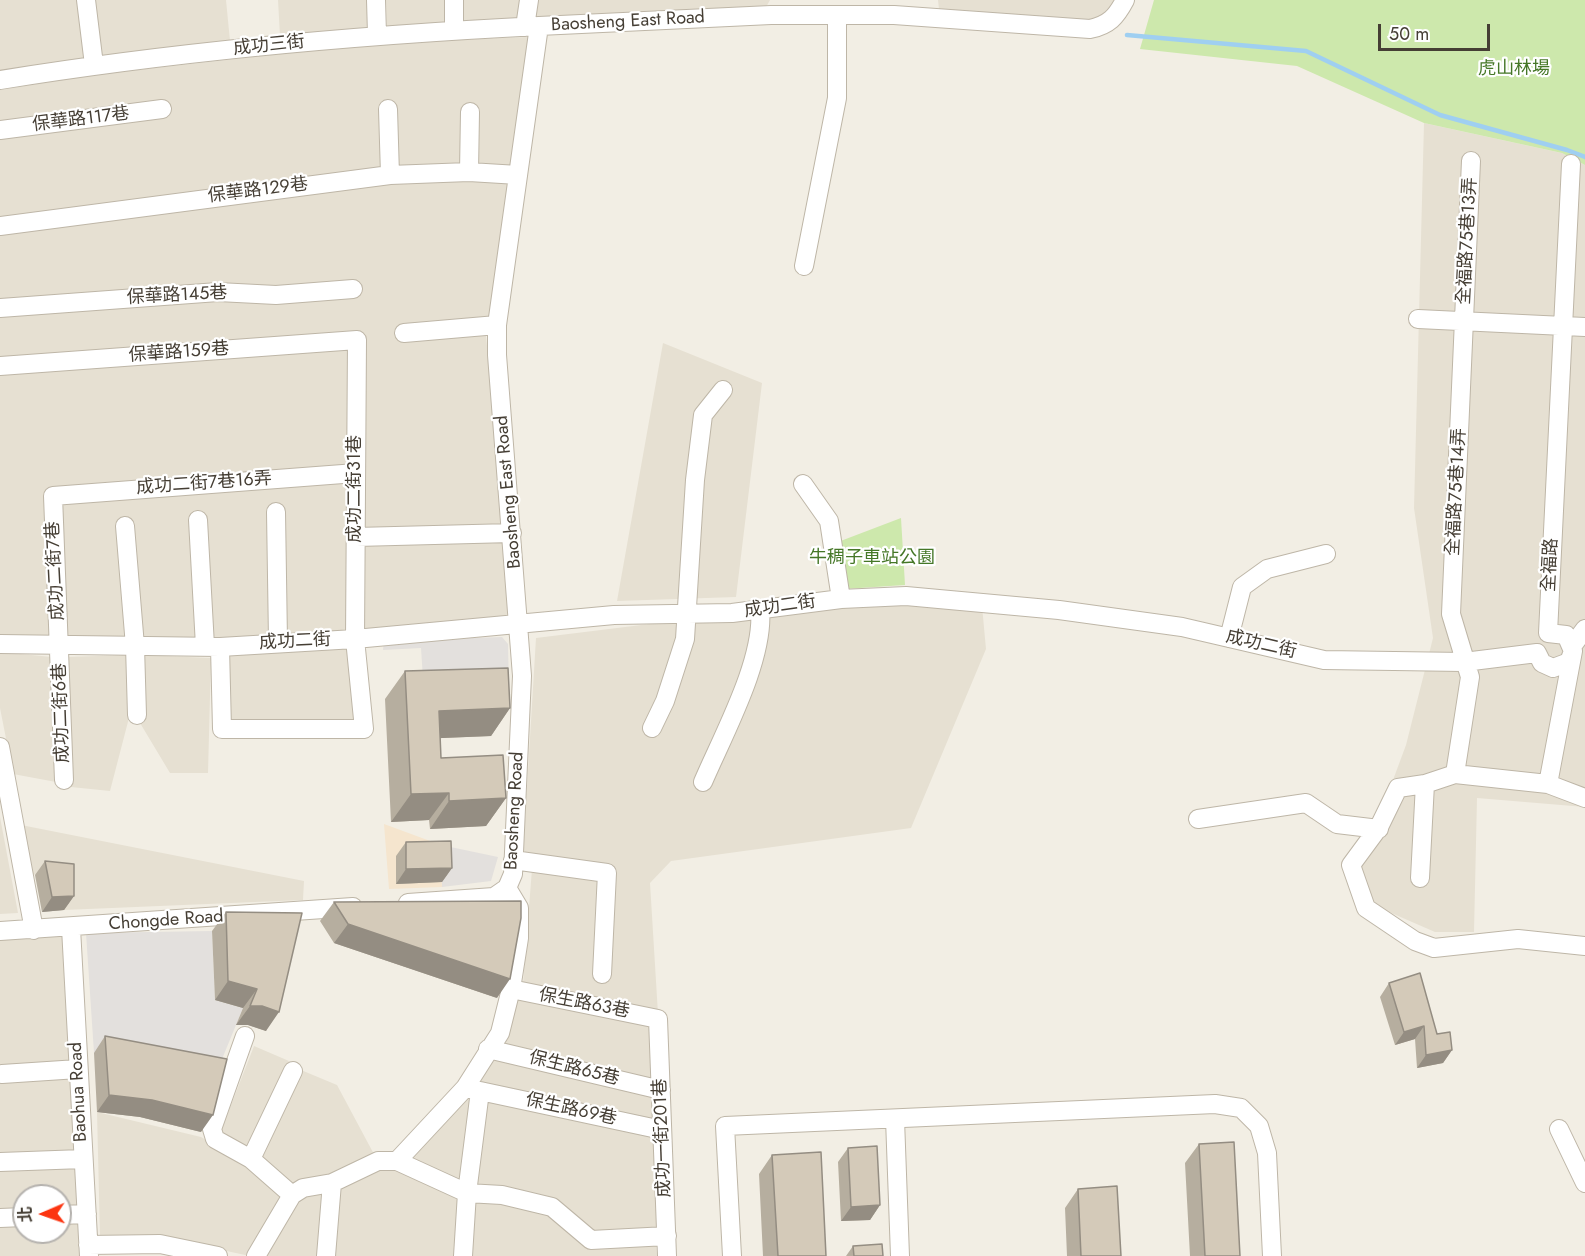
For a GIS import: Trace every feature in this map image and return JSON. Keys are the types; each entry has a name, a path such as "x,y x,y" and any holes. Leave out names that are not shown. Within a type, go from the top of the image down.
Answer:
{"street":[{"path":"86,0 94,65"},
{"path":"376,0 377,34"},
{"path":"454,0 454,30"},
{"path":"529,0 532,26"},
{"name":"Baosheng East Road","path":"520,624 497,355 497,325 518,175 532,26 775,8 837,15 892,7 933,8 1090,29 1104,26 1116,16 1125,0"},
{"path":"804,266 837,98 837,15"},
{"name":"成功三街","path":"0,80 94,65 377,34 532,26"},
{"name":"保華路117巷","path":"0,130 162,109"},
{"path":"388,109 390,175"},
{"path":"469,172 470,112"},
{"name":"全福路75巷13弄","path":"1464,322 1471,161"},
{"name":"全福路","path":"1548,633 1571,164"},
{"name":"保華路129巷","path":"0,226 390,175 469,172 518,175"},
{"name":"保華路145巷","path":"0,308 218,292 276,295 353,289"},
{"path":"1418,319 1585,327"},
{"name":"全福路75巷14弄","path":"1455,774 1470,677 1451,614 1464,322"},
{"path":"404,333 497,325"},
{"name":"保華路159巷","path":"0,366 357,340"},
{"name":"成功二街31巷","path":"213,647 222,729 363,729 355,639 357,340"},
{"path":"652,728 665,701 686,639 695,480 703,415 723,390"},
{"name":"成功二街7巷16弄","path":"53,496 356,473"},
{"path":"803,484 829,521 841,598"},
{"name":"成功二街7巷","path":"53,496 60,646"},
{"path":"276,512 278,641"},
{"path":"198,520 213,647"},
{"path":"125,526 135,646 137,715"},
{"path":"356,537 512,533"},
{"path":"1229,638 1242,587 1267,569 1326,554"},
{"name":"成功二街","path":"0,644 213,647 278,641 355,639 614,615 732,613 841,598 906,596 954,598 1182,627 1324,660 1464,662 1542,660"},
{"path":"703,782 754,660 762,627 760,609"},
{"name":"Baosheng Road","path":"463,1256 473,1089 488,1049 500,1033 511,989 519,938 519,908 507,888 513,874 522,676 520,624"},
{"path":"1548,784 1573,648 1566,635 1548,633 1539,641 1542,660 1564,666 1573,648 1585,629"},
{"name":"成功二街6巷","path":"60,646 64,780"},
{"path":"0,747 33,930"},
{"path":"1585,798 1548,784 1455,774 1425,784 1398,788 1378,829 1351,866 1366,908 1415,940 1434,948 1518,939 1585,946"},
{"path":"1420,878 1425,784"},
{"path":"1198,819 1306,803 1337,824 1378,829"},
{"path":"513,860 607,873 602,974"},
{"name":"Chongde Road","path":"0,931 71,928 494,897 507,888"},
{"name":"Baohua Road","path":"71,928 89,1251"},
{"name":"保生路63巷","path":"511,989 658,1019"},
{"name":"成功一街201巷","path":"658,1019 667,1256"},
{"path":"245,1036 212,1129 214,1139 251,1159 292,1195"},
{"name":"保生路65巷","path":"488,1049 661,1090"},
{"path":"2,1074 78,1069"},
{"path":"251,1159 293,1071"},
{"path":"397,1161 473,1089"},
{"name":"保生路69巷","path":"473,1089 662,1130"},
{"path":"732,1256 725,1126 1215,1104 1241,1108 1259,1126 1267,1153 1272,1256"},
{"path":"895,1119 900,1256"},
{"path":"1559,1129 1585,1183"},
{"path":"0,1162 83,1159"},
{"path":"256,1256 292,1195 303,1188 332,1184 378,1161 397,1161 467,1193 502,1195 552,1207 591,1240 667,1236"},
{"path":"326,1256 332,1184"},
{"path":"72,1215 87,1214"},
{"path":"89,1251 160,1244 218,1256"}],"shaded area":[{"path":"0,0 81,0 89,62 0,76"},
{"path":"89,0 226,0 230,41 99,61"},
{"path":"278,0 368,0 368,29 280,36"},
{"path":"386,0 448,0 449,28 387,29"},
{"path":"458,0 524,0 520,22 458,24"},
{"path":"536,0 770,0 765,9 534,19"},
{"path":"938,0 1114,0 1111,10 1091,22 939,9"},
{"path":"529,37 486,336 515,620 219,642 0,637 0,90 92,75 378,43"},
{"path":"1424,123 1562,153 1585,165 1585,807 1477,798 1474,932 1435,932 1373,905 1361,868 1386,831 1402,795 1393,780 1406,745 1433,638 1414,508"},
{"path":"663,343 762,383 736,597 617,601"},
{"path":"909,601 982,606 986,649 911,828 671,861 650,883 658,1014 523,984 532,869 613,869 523,854 536,638 682,620 752,617 768,629 769,615"},
{"path":"502,637 508,644 509,689 424,694 421,648 383,650 384,641"},
{"path":"354,643 356,725 228,724 225,655"},
{"path":"0,652 52,657 56,782 13,774 0,708"},
{"path":"130,655 130,714 110,791 71,787 65,657"},
{"path":"141,655 211,658 208,773 170,773 140,723"},
{"path":"0,817 18,913 0,914"},
{"path":"384,824 441,845 442,887 389,889"},
{"path":"21,825 304,881 303,900 64,910 63,879 31,874"},
{"path":"441,845 498,857 491,881 442,887"},
{"path":"212,931 215,1000 243,1008 215,1076 94,1053 86,933"},
{"path":"66,936 79,1256 0,1256 0,940"},
{"path":"514,993 655,1023 657,1234 592,1238 556,1203 474,1187 483,1090 469,1085"},
{"path":"254,1046 289,1061 248,1152 219,1136"},
{"path":"301,1070 337,1085 376,1158 351,1173 291,1186 261,1157"},
{"path":"465,1094 475,1096 463,1185 407,1161"},
{"path":"97,1112 201,1137 247,1165 281,1197 250,1256 156,1236 100,1236"},
{"path":"379,1167 394,1167 461,1198 457,1256 333,1256 336,1186"},
{"path":"328,1189 323,1256 261,1256 295,1199"},
{"path":"470,1197 549,1210 585,1240 656,1241 657,1256 468,1256"}],"green space":[{"name":"虎山林場","path":"1154,0 1585,0 1585,165 1562,153 1424,123 1297,66 1140,49"},
{"name":"牛稠子車站公園","path":"901,518 905,585 844,589 838,542"}],"building":[{"path":"508,668 510,708 439,711 441,758 503,755 506,798 449,801 449,793 411,794 405,671"},
{"path":"451,841 452,868 406,869 406,842"},
{"path":"45,861 74,864 74,896 52,897"},
{"path":"521,901 521,918 510,979 348,924 334,902"},
{"path":"226,912 302,913 279,1012 262,1006 250,1006 257,989 228,981"},
{"path":"1420,973 1437,1034 1450,1032 1452,1050 1426,1055 1424,1026 1404,1032 1389,983"},
{"path":"105,1036 227,1059 213,1115 152,1100 109,1095"},
{"path":"1234,1142 1240,1256 1205,1256 1199,1144"},
{"path":"877,1146 880,1205 851,1207 848,1148"},
{"path":"821,1152 826,1256 778,1256 772,1155"},
{"path":"1117,1186 1121,1256 1081,1256 1078,1189"},
{"path":"882,1244 883,1256 854,1256 853,1246"}],"waterway":[{"path":"1127,35 1306,51 1440,115 1585,157"}]}
